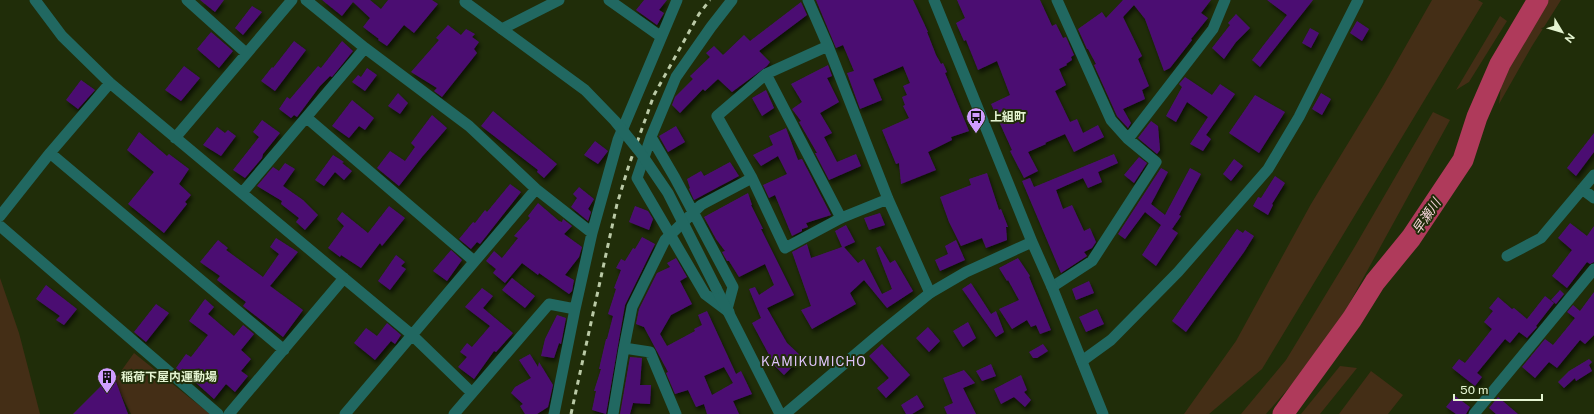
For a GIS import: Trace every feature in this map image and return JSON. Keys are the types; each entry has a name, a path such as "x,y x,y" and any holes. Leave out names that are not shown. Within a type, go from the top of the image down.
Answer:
{"street":[{"path":"35,0 62,36 110,83 412,335 472,393"},
{"path":"187,0 246,53"},
{"path":"175,138 292,0"},
{"path":"306,0 365,48 470,126 536,189 592,233"},
{"path":"502,29 548,3 559,0"},
{"path":"609,0 660,36"},
{"path":"554,414 592,233 618,140 660,36 677,0"},
{"path":"728,311 704,294 637,178 651,137 676,77 732,0"},
{"path":"808,0 828,46 888,199 930,293"},
{"path":"934,0 1103,414"},
{"path":"1052,287 1092,261 1156,162 1128,139 1111,120 1057,0"},
{"path":"1128,139 1213,29 1225,0"},
{"path":"1082,361 1111,340 1172,278 1268,169 1299,117 1358,0"},
{"path":"464,1 584,90 615,121 640,152 668,194 780,414"},
{"path":"828,46 766,74 717,116 752,178 785,248 841,218 888,199"},
{"path":"242,193 365,48"},
{"path":"766,74 841,218"},
{"path":"0,216 50,153 110,83"},
{"path":"307,118 474,261"},
{"path":"651,137 675,178 733,287 728,311"},
{"path":"50,153 284,350"},
{"path":"1507,256 1541,238 1594,175"},
{"path":"613,414 632,307 665,240 701,206 752,178"},
{"path":"345,414 536,189"},
{"path":"1582,189 1594,198"},
{"path":"0,226 218,414"},
{"path":"786,414 883,330 930,293 966,272 1032,242"},
{"path":"1474,414 1594,269"},
{"path":"229,414 344,278"},
{"path":"454,414 549,304 575,309"},
{"path":"624,348 650,352 676,414"}],"shaded area":[{"path":"1432,0 1478,0 1483,3 1262,369 1209,414 1184,414 1236,341 1311,204 1383,86"},
{"path":"1547,0 1561,0 1532,46 1499,104 1502,78 1507,62"},
{"path":"1500,16 1507,21 1469,82 1456,90"},
{"path":"1433,112 1450,120 1327,344 1266,414 1241,414 1286,360 1354,248"},
{"path":"0,278 19,333 40,414 0,414"},
{"path":"134,353 210,414 131,414 114,381"},
{"path":"1340,366 1357,368 1320,414 1301,414"},
{"path":"1371,371 1403,395 1388,414 1339,414"}],"building":[{"path":"200,0 224,0 215,12"},
{"path":"322,0 370,0 381,9 388,0 432,0 438,4 414,33 404,25 387,46 363,27 370,18 353,2 342,16"},
{"path":"644,0 667,0 659,10 664,13 657,25 636,10"},
{"path":"816,0 913,0 928,32 936,55 941,64 943,63 947,72 945,73 969,131 951,137 952,140 928,152 936,170 901,184 899,163 896,164 882,130 909,118 903,106 905,105 902,97 907,95 903,86 910,83 903,66 873,79 882,100 860,109 847,73 854,71 843,45 836,48"},
{"path":"957,0 1040,0 1052,26 1056,24 1063,38 1066,37 1074,55 1071,57 1072,60 1066,64 1067,65 1059,69 1066,85 1055,91 1070,122 1077,119 1083,133 1098,125 1104,137 1074,152 1065,134 1045,143 1046,144 1028,152 1038,171 1024,178 1010,151 1012,150 991,104 1010,95 997,61 978,70 966,40 964,41 956,23 965,18"},
{"path":"1123,0 1211,0 1201,13 1208,18 1170,68 1164,71 1145,19 1134,5 1123,17 1142,56 1138,59 1149,86 1142,90 1145,99 1123,109 1131,123 1128,128 1117,116 1094,65 1096,64 1078,29 1102,12 1106,18"},
{"path":"1267,0 1313,0 1260,67 1252,60 1287,15"},
{"path":"801,2 807,15 759,51 770,62 767,66 732,92 718,79 705,91 703,89 680,113 672,105 675,97 693,79 690,76 710,57 706,53 714,46 723,55 744,35 750,41"},
{"path":"252,6 262,12 243,35 235,28"},
{"path":"1236,14 1250,28 1236,42 1224,59 1212,48 1230,25 1228,23"},
{"path":"1357,21 1369,29 1362,41 1350,33"},
{"path":"448,25 461,35 466,29 475,34 472,37 479,42 474,49 477,53 442,97 434,91 437,88 411,72 439,40 436,38"},
{"path":"1310,28 1319,33 1311,48 1302,43"},
{"path":"211,32 233,51 219,68 197,49"},
{"path":"294,41 306,50 275,91 261,81"},
{"path":"342,41 353,51 332,77 330,76 320,86 297,117 294,115 291,118 279,109 287,97 290,99 318,66 321,68"},
{"path":"828,65 832,76 827,78 839,102 820,113 832,133 824,137 837,162 856,154 861,166 829,180 815,153 817,153 799,122 801,121 792,109 802,102 791,84"},
{"path":"184,66 200,78 181,101 165,90"},
{"path":"367,68 377,75 365,91 352,82 358,75 361,77"},
{"path":"1185,77 1212,95 1220,84 1235,94 1206,135 1211,139 1203,151 1190,144 1208,117 1187,102 1176,122 1166,116 1182,87 1179,84"},
{"path":"81,80 95,90 78,109 66,100"},
{"path":"766,90 774,108 762,116 752,98"},
{"path":"398,93 408,103 400,114 388,106"},
{"path":"1321,93 1331,99 1322,115 1312,109"},
{"path":"1255,95 1285,112 1259,153 1229,133"},
{"path":"352,100 374,118 365,130 359,126 349,138 332,126"},
{"path":"493,111 557,164 544,178 537,172 538,170 481,126"},
{"path":"432,115 447,128 399,186 377,168 390,151 405,161 415,147 411,143"},
{"path":"262,120 280,133 245,178 233,170 259,137 253,132"},
{"path":"1151,121 1158,126 1160,150 1157,154 1138,138"},
{"path":"676,126 685,142 668,152 659,136"},
{"path":"217,127 225,133 228,130 236,136 221,156 203,145"},
{"path":"786,128 798,160 802,159 831,215 806,223 808,227 792,236 775,195 769,198 763,185 787,174 778,156 761,166 753,155 773,145 769,136"},
{"path":"139,132 167,156 169,154 189,169 179,184 191,195 185,202 187,204 164,233 128,204 154,172 127,150"},
{"path":"1594,133 1594,152 1576,176 1567,168"},
{"path":"595,141 608,151 598,164 584,155"},
{"path":"1114,154 1118,163 1098,172 1102,182 1088,188 1083,178 1056,190 1063,209 1072,205 1084,231 1090,228 1096,242 1092,248 1084,252 1087,256 1061,273 1022,181 1030,178 1034,187"},
{"path":"333,155 344,162 342,163 352,171 344,180 335,172 324,186 315,180"},
{"path":"1139,157 1147,163 1134,183 1124,175"},
{"path":"1234,159 1243,166 1231,181 1223,174"},
{"path":"730,162 739,176 694,200 689,189 687,179 701,171 704,176"},
{"path":"285,163 295,169 283,186 303,200 318,215 305,230 296,222 299,218 281,204 282,201 257,186 273,167 279,171"},
{"path":"1161,168 1168,172 1151,204 1165,215 1190,168 1201,174 1179,215 1181,216 1172,229 1178,233 1156,266 1142,255 1161,225 1145,212 1125,239 1118,234"},
{"path":"987,173 999,210 1001,209 1008,227 1006,227 1007,240 986,248 982,238 961,246 949,222 940,197 971,185 969,179"},
{"path":"1275,176 1285,183 1272,204 1273,205 1268,215 1253,206 1258,197 1261,198"},
{"path":"510,184 521,192 480,244 477,242 471,249 459,239 473,222 475,223 485,210 487,212"},
{"path":"579,187 594,199 588,209 591,212 588,221 571,207 577,198 573,194"},
{"path":"748,193 751,205 763,229 761,229 794,295 767,308 787,343 802,357 784,375 775,366 752,323 761,318 749,289 755,287 759,295 774,285 765,264 739,277 729,261 727,261 722,252 725,251 716,239 704,217"},
{"path":"538,203 559,221 562,222 563,219 572,226 564,234 582,247 579,257 565,275 574,280 572,291 569,294 539,273 538,275 522,263 505,283 493,273 496,269 486,261 494,251 502,258 518,238 514,236 530,218 528,216"},
{"path":"389,206 405,218 382,246 380,243 361,268 341,255 340,257 328,248 344,226 337,219 342,212 368,233"},
{"path":"635,206 648,211 653,219 649,230 629,222"},
{"path":"880,213 885,225 869,230 864,218"},
{"path":"1570,223 1587,236 1594,226 1594,262 1590,264 1587,262 1567,288 1552,276 1572,250 1558,238"},
{"path":"846,225 855,242 844,247 858,263 864,259 882,294 892,289 876,248 880,246 890,263 895,260 913,291 887,308 864,280 850,293 856,304 812,329 801,310 811,306 792,252 807,244 811,258 842,247 835,231"},
{"path":"1237,229 1243,233 1245,230 1254,236 1186,332 1172,321"},
{"path":"642,237 655,244 625,305 606,414 592,410 596,391 594,391 601,369 599,369 613,316 608,314 616,289 614,288 621,270 616,268 621,259 625,261 633,248 635,249"},
{"path":"276,238 298,252 270,286 303,310 283,337 243,306 246,302 217,280 220,276 200,262 218,240 228,248 226,250 263,277 279,254 270,247"},
{"path":"956,240 965,260 940,271 935,260 948,254 945,246"},
{"path":"451,250 462,260 447,281 433,271"},
{"path":"396,255 405,262 401,266 406,269 390,290 378,281"},
{"path":"676,258 687,277 680,281 692,304 671,315 660,334 667,346 695,331 694,329 702,325 698,315 707,311 736,374 741,371 752,394 733,401 739,414 707,414 704,404 696,407 688,390 675,394 666,373 668,372 644,327 636,324 639,309 657,273 670,267 667,263","holes":["724,367 733,383 712,395 704,376"]},
{"path":"1018,258 1030,276 1029,277 1051,330 1040,334 1036,325 1031,327 1027,320 1012,329 999,309 1019,300 1008,280 1007,281 999,268"},
{"path":"512,278 535,296 525,308 502,290"},
{"path":"1089,281 1094,293 1076,300 1072,289"},
{"path":"971,283 991,314 996,311 1004,332 996,337 962,289"},
{"path":"46,285 77,309 64,325 56,320 60,316 36,299"},
{"path":"482,288 493,296 483,308 513,333 496,352 494,351 474,379 458,367 467,357 460,352 467,343 472,347 490,326 465,307"},
{"path":"1560,290 1564,294 1556,304 1551,300"},
{"path":"1594,292 1594,335 1585,344 1580,340 1557,368 1549,362 1535,378 1522,367 1545,339 1553,345 1575,318 1567,312 1573,305 1580,311"},
{"path":"1545,296 1554,303 1536,326 1537,327 1527,338 1519,332 1510,343 1505,339 1477,373 1482,377 1475,386 1452,368 1459,359 1465,363 1492,329 1484,322 1493,311 1489,308 1498,297 1527,319"},
{"path":"205,299 214,307 208,314 234,336 243,325 254,334 241,350 251,359 241,371 248,376 235,392 226,384 214,399 185,373 184,375 176,368 186,354 191,357 208,335 189,321"},
{"path":"156,304 169,313 146,342 134,332"},
{"path":"1097,309 1104,324 1086,332 1079,317"},
{"path":"557,315 566,318 561,344 559,343 554,358 541,356 545,339"},
{"path":"968,322 976,338 963,347 953,331"},
{"path":"387,323 401,335 395,344 391,341 375,360 354,343 366,328 377,336"},
{"path":"928,327 940,341 929,352 916,338"},
{"path":"882,344 910,375 886,398 877,388 889,378 869,356"},
{"path":"1043,344 1048,351 1037,358 1033,358 1029,352"},
{"path":"530,354 538,367 539,362 553,385 548,407 537,414 525,414 520,406 523,404 511,393 515,387 531,378 519,360"},
{"path":"630,357 642,358 640,385 651,385 650,404 633,403 630,414 620,414"},
{"path":"1589,359 1592,362 1589,365 1592,371 1576,381 1575,378 1564,388 1558,382 1569,371"},
{"path":"991,364 996,376 982,381 976,371"},
{"path":"964,370 975,383 963,388 976,414 947,414 944,407 953,403 943,378"},
{"name":"稲荷下屋内運動場","path":"113,374 128,414 73,414"},
{"path":"1021,375 1027,390 1024,392 1031,400 1025,407 1014,397 1001,404 994,389"},
{"path":"917,395 924,407 912,414 906,414 901,405"},
{"path":"1455,396 1470,407 1466,414 1456,414 1446,407"},
{"path":"1498,397 1518,414 1496,414 1489,408"}],"waterway":[{"name":"早瀬川","path":"1283,414 1352,319 1375,282 1411,238 1463,160 1477,117 1500,64 1538,0"}],"railway":[{"path":"571,414 617,204 629,165 654,95 699,14 710,0"}],"place":[{"name":"上組町","path":"976,134"},
{"name":"稲荷下屋内運動場","path":"107,394"}],"district":[{"name":"KAMIKUMICHO","path":"814,361"}]}
